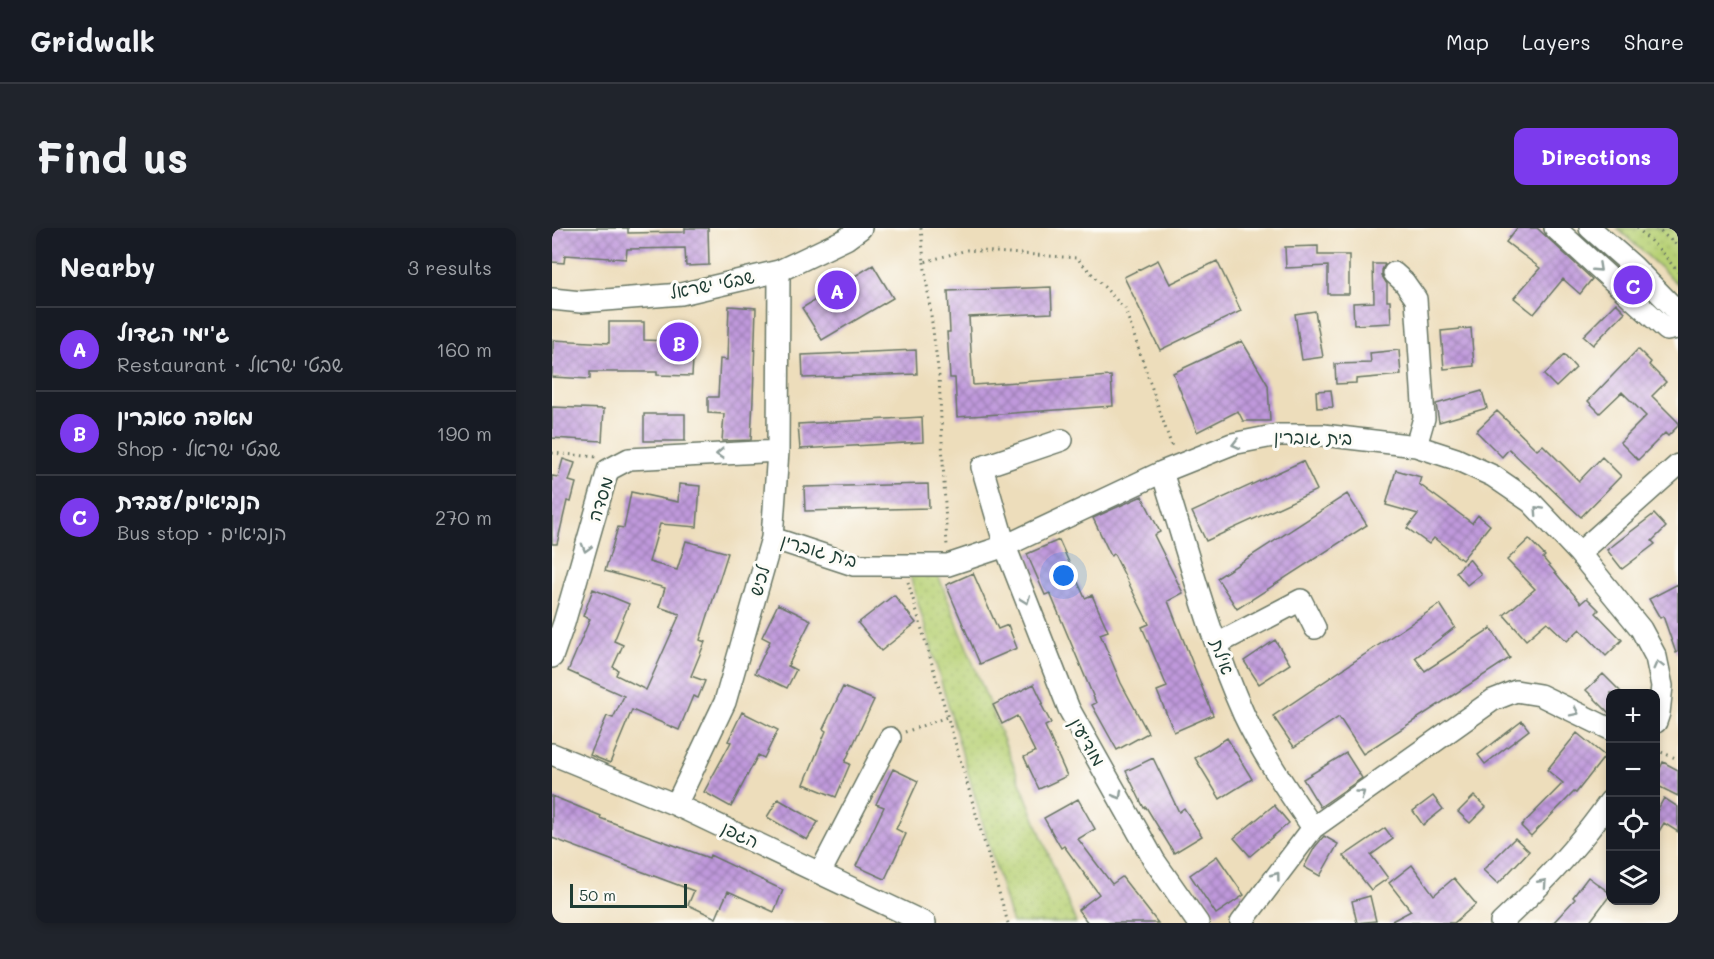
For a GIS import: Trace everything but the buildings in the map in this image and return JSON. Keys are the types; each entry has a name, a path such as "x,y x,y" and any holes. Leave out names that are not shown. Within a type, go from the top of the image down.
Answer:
{"street":[{"name":"שבטי ישראל","path":"552,299 581,302 681,294 779,271 846,239 861,228"},
{"path":"1555,228 1667,330 1678,328"},
{"path":"1590,228 1633,266 1678,312"},
{"name":"לכיש","path":"676,805 725,702 772,538 778,452 779,271"},
{"path":"1394,273 1416,299 1424,418 1416,446"},
{"name":"בית גוברין","path":"772,538 854,565 948,565 1005,546 1170,469 1232,444 1278,435 1323,435 1416,446 1456,459 1493,476 1531,502 1579,553 1641,629 1656,657 1662,686 1660,704"},
{"name":"מודיעין","path":"1062,440 982,467 1005,546 1069,709 1154,860 1198,923"},
{"name":"מסדה","path":"552,657 608,470 629,459 778,452"},
{"path":"1579,553 1678,465"},
{"name":"אילת","path":"1170,469 1217,644 1245,715 1275,772 1313,828"},
{"path":"1217,644 1301,600 1315,628"},
{"path":"1241,923 1313,828 1493,700 1516,691 1540,695 1606,727"},
{"path":"820,873 890,738"},
{"name":"הגפן","path":"552,754 676,805 925,923"},
{"path":"1501,923 1532,895 1592,828 1606,808"}],"path":[{"path":"921,228 939,376 948,565"},
{"path":"1637,228 1661,251 1678,272"},
{"path":"1656,228 1678,246"},
{"path":"924,262 967,250 1077,258 1125,309 1170,469"},
{"path":"552,453 629,459"},
{"path":"903,565 1008,923"},
{"path":"890,738 948,717"},
{"path":"1660,752 1678,759"}],"green space":[{"path":"1617,228 1678,228 1678,284"},
{"path":"909,572 938,575 1076,923 1012,923"}],"place":[{"name":"הנביאים/עבדת","path":"1633,285"},
{"name":"ג'ימי הגדול","path":"837,290"},
{"name":"מאפה סאברין","path":"679,342"}]}
